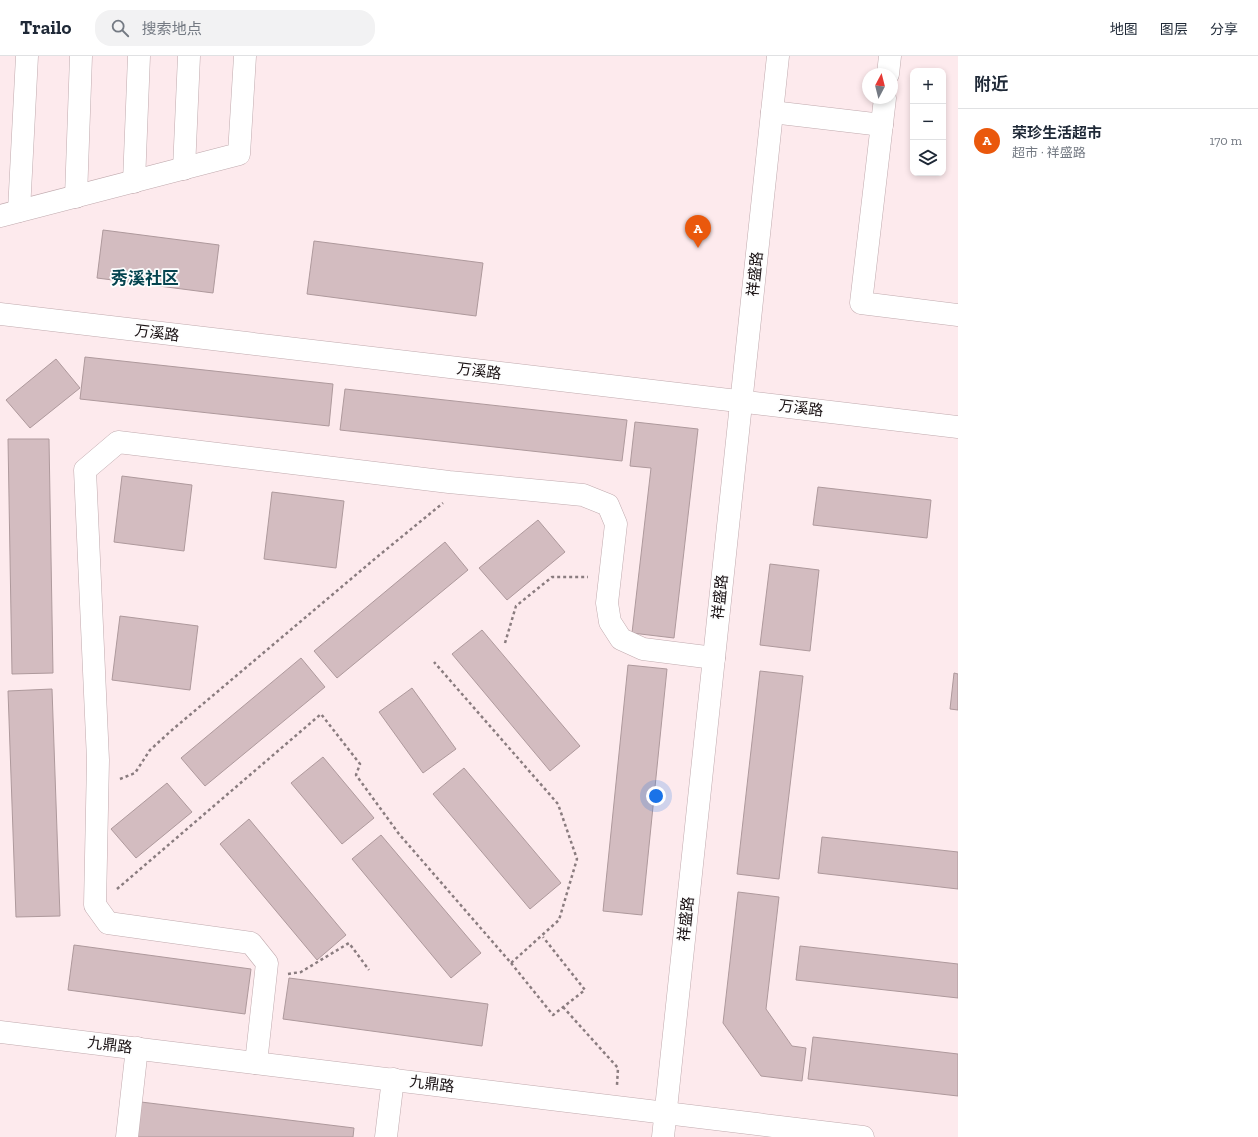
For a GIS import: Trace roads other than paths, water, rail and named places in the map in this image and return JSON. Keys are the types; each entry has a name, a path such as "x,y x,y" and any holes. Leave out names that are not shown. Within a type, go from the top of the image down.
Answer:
{"street":[{"path":"27,56 9,214 239,154 245,56"},
{"path":"76,197 81,56"},
{"path":"134,182 139,56"},
{"path":"184,169 189,56"},
{"name":"祥盛路","path":"663,1137 778,56"},
{"path":"889,68 890,56"},
{"path":"884,104 861,303 958,315"},
{"path":"772,112 882,125"},
{"name":"万溪路","path":"0,314 958,427"},
{"path":"256,1063 266,963 251,943 108,923 95,905 98,760 85,470 118,442 467,484 583,495 608,505 616,524 611,582 607,603 610,622 620,639 643,649 714,658"},
{"name":"九鼎路","path":"0,1032 863,1137"},
{"path":"127,1137 137,1048"},
{"path":"386,1137 393,1080"}],"place":[{"name":"荣珍生活超市","path":"698,248"}],"district":[{"name":"秀溪社区","path":"145,278"}]}
